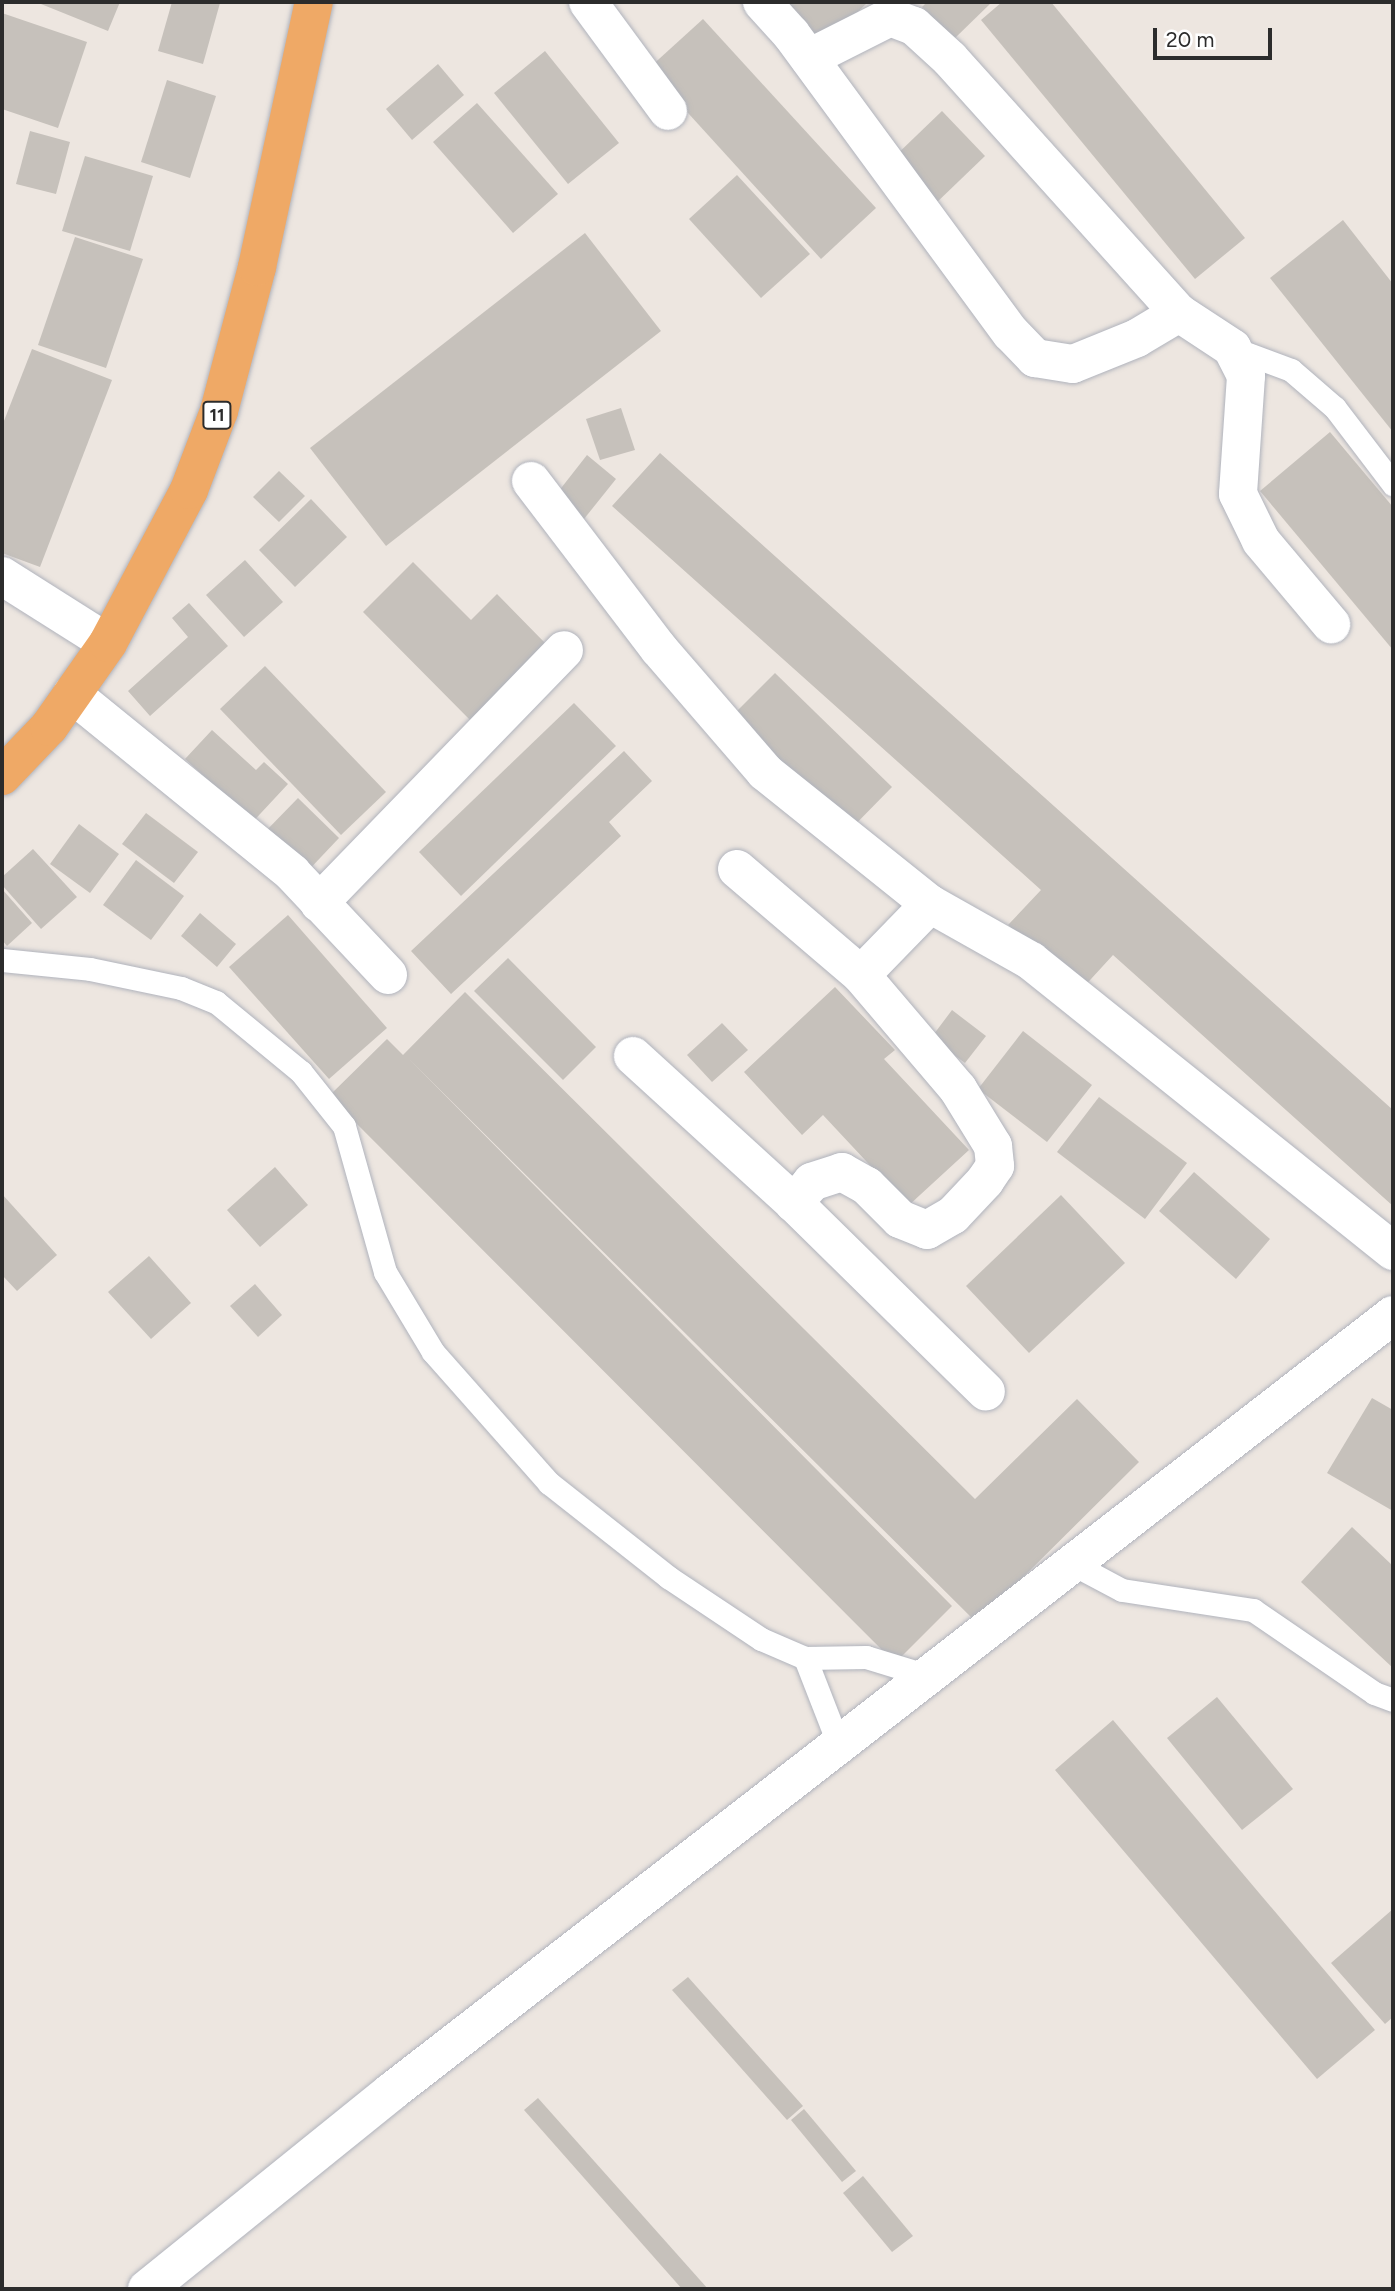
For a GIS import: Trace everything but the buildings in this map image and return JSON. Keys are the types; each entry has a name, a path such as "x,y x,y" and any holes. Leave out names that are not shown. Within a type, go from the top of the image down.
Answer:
{"highway":[{"name":"11","path":"2,776 49,727 108,643 189,490 219,411 257,267 314,2"}],"street":[{"path":"588,2 668,111"},
{"path":"762,2 809,58 1011,333 1035,358 1073,363 1137,338 1179,313"},
{"path":"809,58 890,17 914,26 950,59 1179,313 1232,348 1246,376 1238,494 1261,541 1331,624"},
{"path":"531,481 659,649 765,772 930,904 1031,961 1393,1251"},
{"path":"2,576 108,643"},
{"path":"319,903 564,650"},
{"path":"72,694 292,873 388,975"},
{"path":"737,869 861,975 958,1089 993,1146 995,1166 953,1215 927,1230 900,1219 867,1186 842,1172 813,1182 794,1203"},
{"path":"861,975 930,904"},
{"path":"633,1056 794,1203 986,1392"},
{"path":"147,2289 402,2084 1393,1315"}],"lane":[{"path":"1232,348 1291,370 1326,400 1393,484"},
{"path":"2,960 90,969 181,988 216,1002 301,1072 344,1126 385,1272 433,1352 548,1483 668,1577 761,1639 805,1658 866,1657 928,1676"},
{"path":"1073,1564 1122,1590 1254,1611 1374,1693 1393,1700"},
{"path":"805,1658 839,1745"}]}
